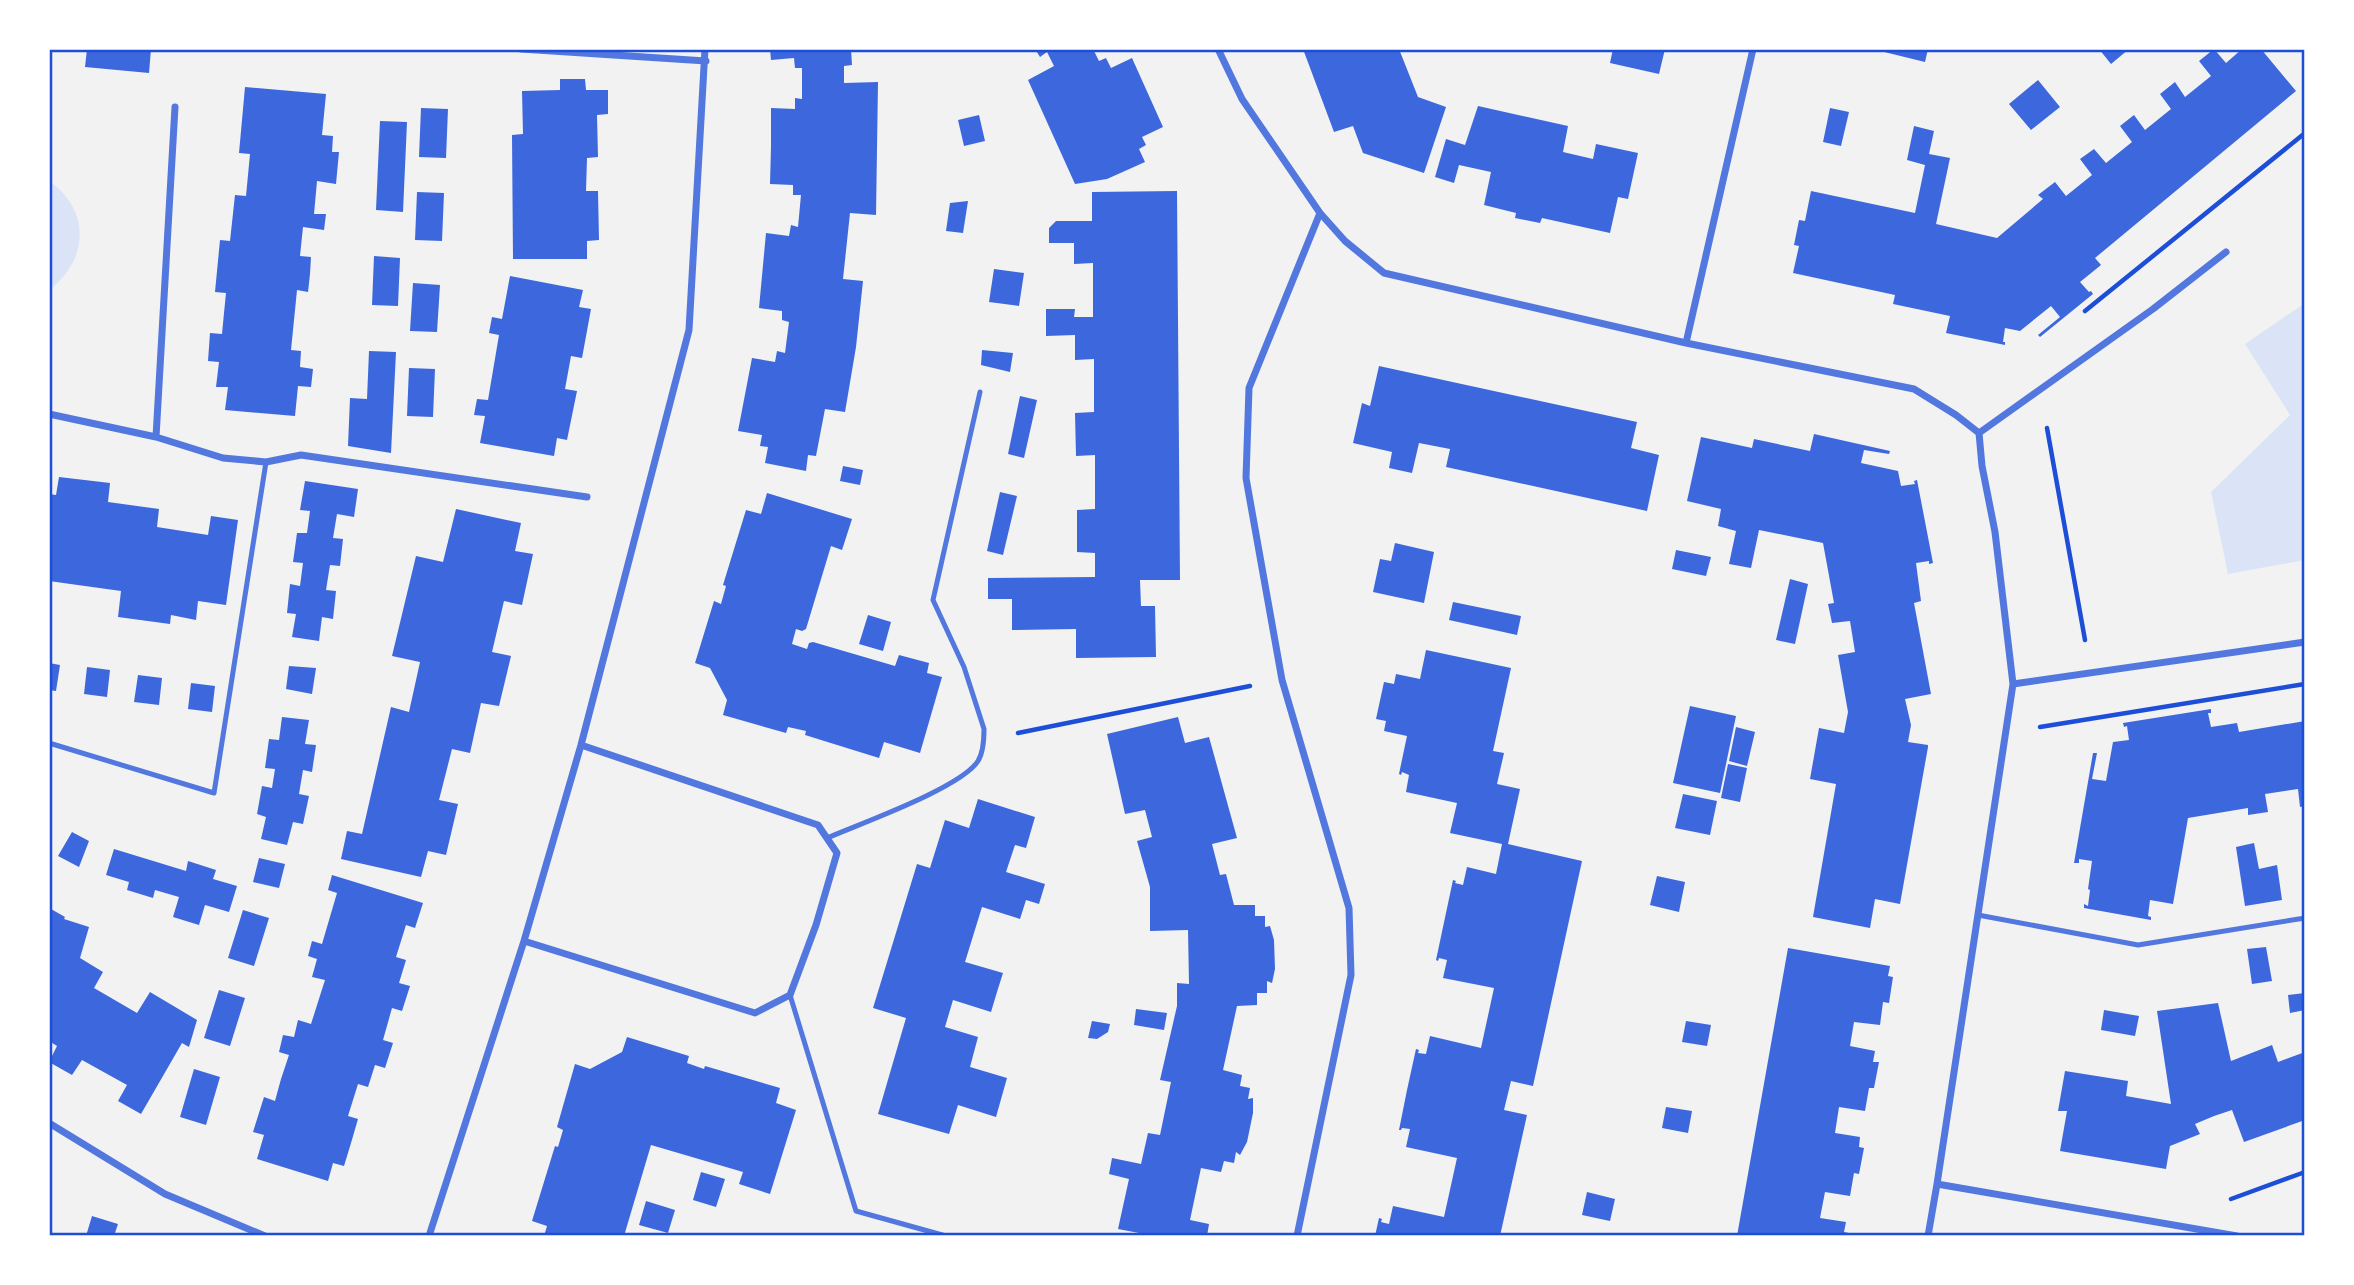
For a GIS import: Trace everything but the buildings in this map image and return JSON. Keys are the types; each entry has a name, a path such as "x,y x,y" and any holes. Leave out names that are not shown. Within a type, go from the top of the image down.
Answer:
{"street":[{"path":"521,49 706,61"},
{"path":"429,1236 524,941 580,745 689,330 705,49"},
{"path":"1218,49 1242,99 1320,213 1345,240 1384,274 1686,343 1913,389 1956,415 1979,433 1982,466 1995,532 2013,684 1928,1236"},
{"path":"1686,343 1753,49"},
{"path":"156,437 175,107"},
{"path":"1297,1236 1351,975 1349,908 1282,680 1246,478 1249,388 1320,213"},
{"path":"1979,433 2153,309 2226,252"},
{"path":"49,414 156,437 223,457 266,463 301,455 587,497"},
{"path":"2013,684 2305,642"},
{"path":"524,941 755,1013 790,995 817,925 837,853 818,825 580,745"},
{"path":"49,1123 165,1194 265,1236"},
{"path":"1937,1184 2237,1236"}],"lane":[{"path":"827,838 952,784 978,762 984,730 964,667 933,600 980,392"},
{"path":"49,743 214,793 266,463"},
{"path":"1978,915 2137,945 2305,918"},
{"path":"790,995 856,1211 946,1236"}],"path":[{"path":"2082,313 2305,133"},
{"path":"2040,389 2090,672"},
{"path":"984,740 1282,680"},
{"path":"2005,733 2305,684"}],"shaded area":[{"path":"49,181 63,193 72,206 80,235 72,264 49,290"},
{"path":"2305,303 2305,560 2228,574 2211,492 2290,415 2245,344"}]}
